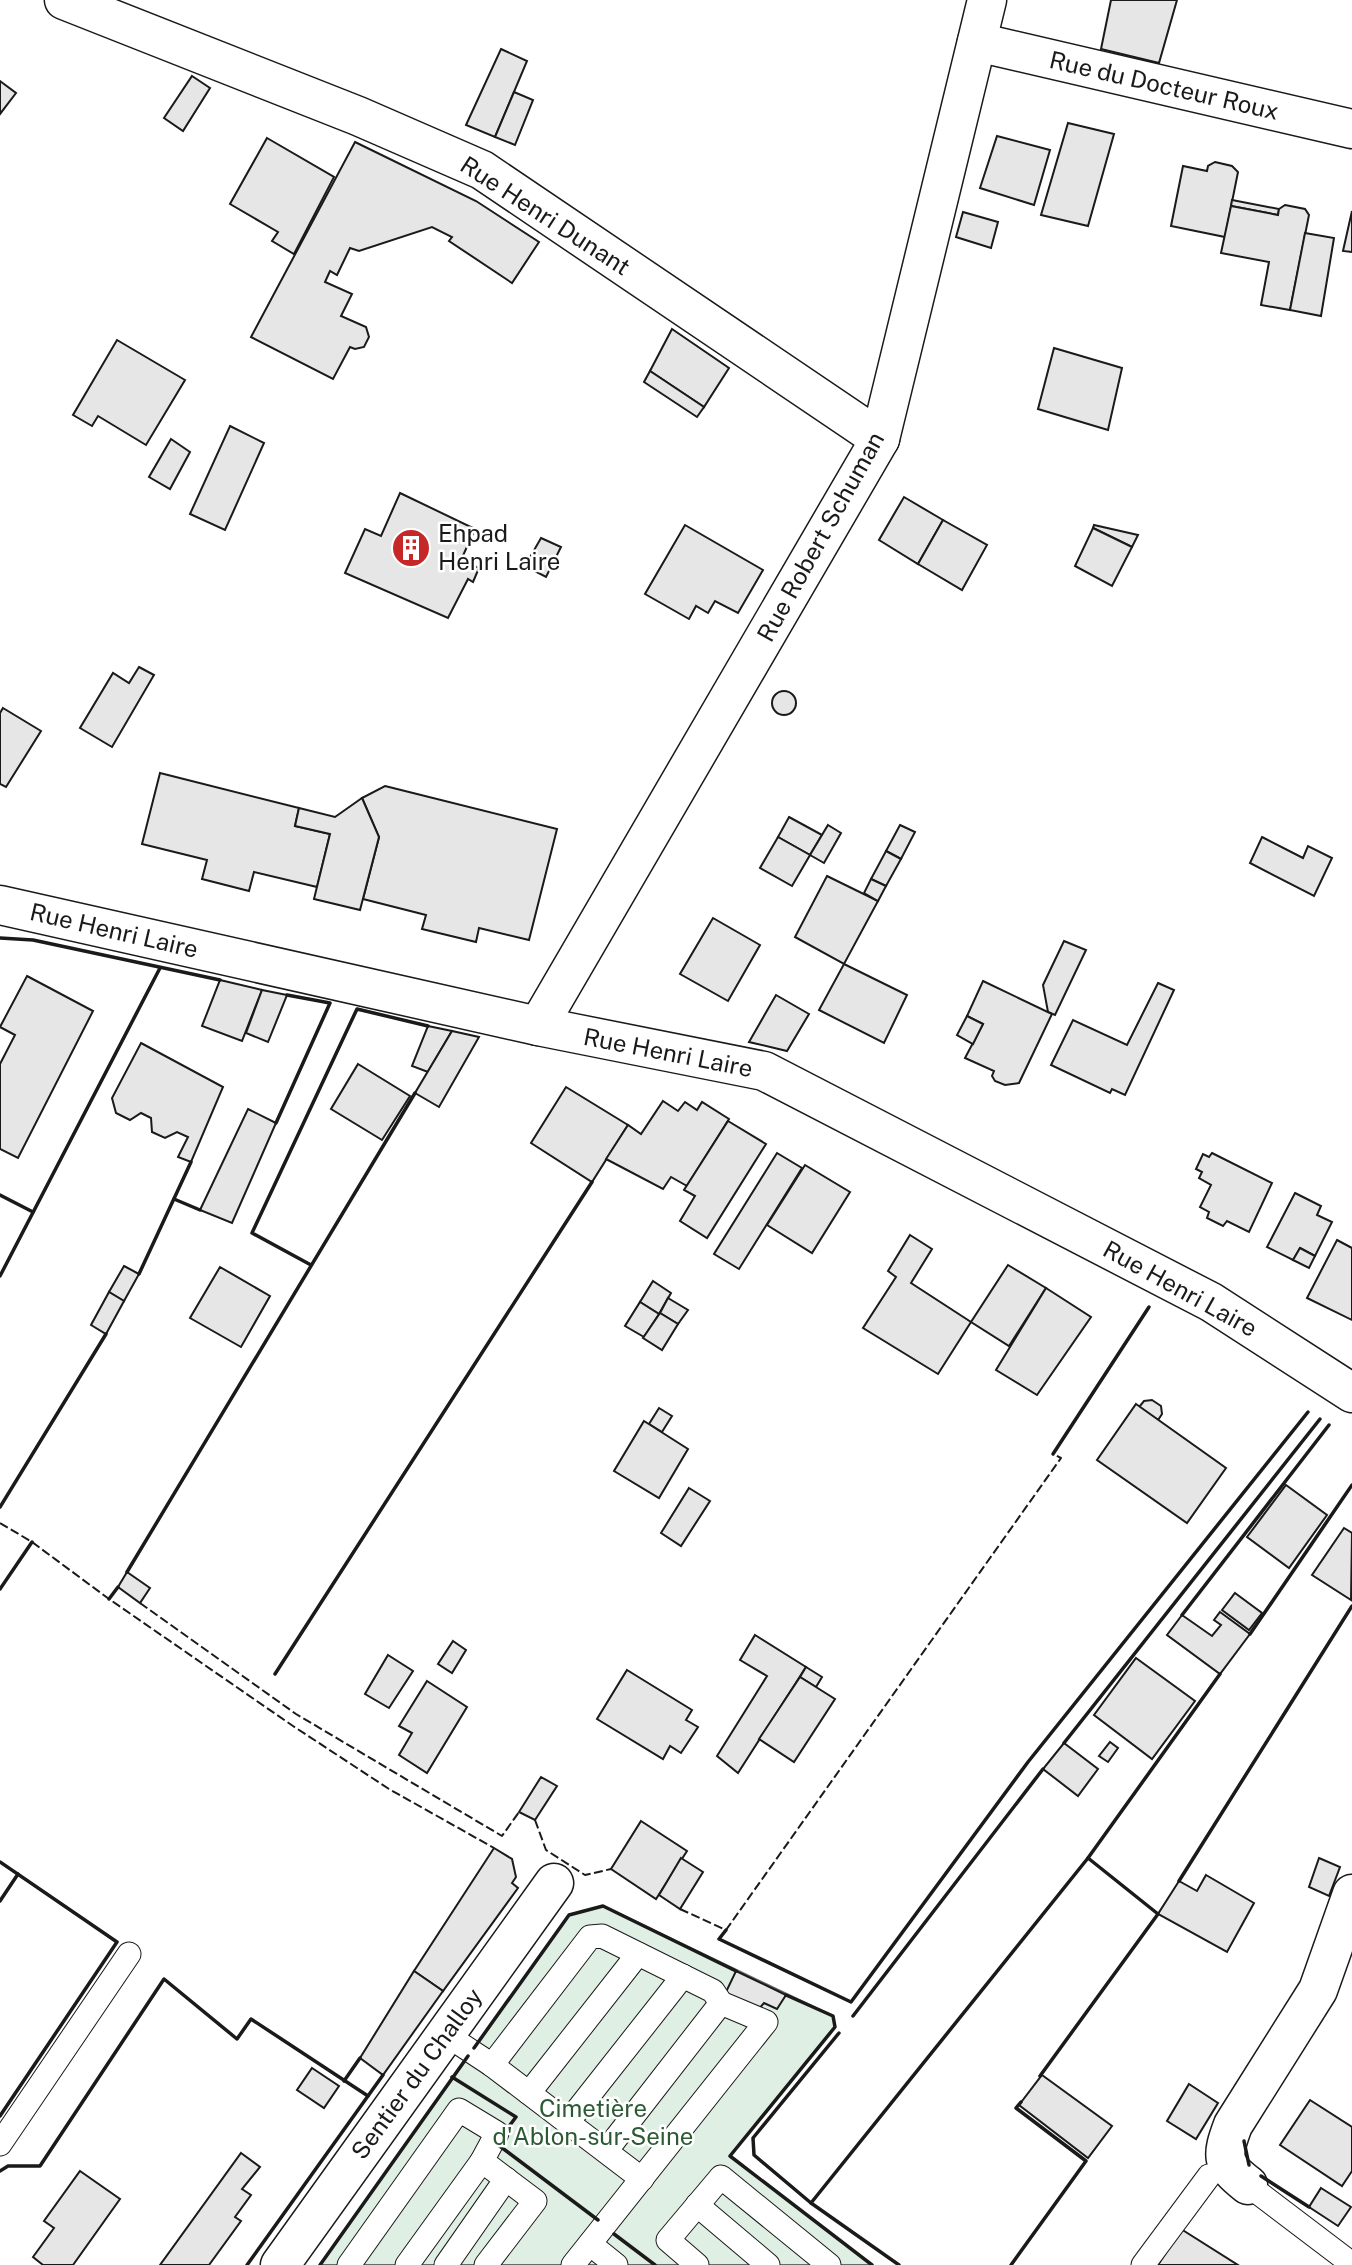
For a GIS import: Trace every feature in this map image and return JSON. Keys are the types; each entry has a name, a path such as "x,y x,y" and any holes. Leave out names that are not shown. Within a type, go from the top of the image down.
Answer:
{"street":[{"name":"Rue Henri Dunant","path":"64,0 358,116 482,170 880,439"},
{"name":"Rue Robert Schuman","path":"538,1026 880,439 987,0"},
{"name":"Rue du Docteur Roux","path":"977,42 1352,129"},
{"name":"Rue Henri Laire","path":"0,905 538,1026 764,1072 1211,1302 1352,1393"},
{"name":"Sentier du Challoy","path":"280,2265 554,1883"},
{"path":"1248,2185 1228,2169 1224,2149 1233,2125 1318,1990 1352,1894"}],"lane":[{"path":"492,2065 590,1937 602,1936 713,1991 721,2003 766,2022 573,2265"},
{"path":"0,2144 129,1954"},
{"path":"530,2093 638,1954"},
{"path":"568,2122 683,1976"},
{"path":"606,2151 721,2003"},
{"path":"445,2035 492,2065 642,2179"},
{"path":"349,2265 458,2110 497,2133 482,2161 407,2265"},
{"path":"482,2161 535,2201 486,2265"},
{"path":"697,2265 668,2240 721,2176 829,2265"},
{"path":"1143,2265 1209,2176"},
{"path":"446,2265 506,2179"},
{"path":"1248,2185 1352,2264"},
{"path":"697,2205 762,2263 787,2229"},
{"path":"590,2244 616,2265"}],"green space":[{"name":"Cimetière d'Ablon-sur-Seine","path":"603,1906 833,2016 835,2027 730,2156 872,2265 320,2265 569,1915"}],"building":[{"path":"1111,0 1177,0 1159,63 1101,49"},
{"path":"501,49 527,61 495,137 466,125"},
{"path":"192,76 210,88 183,131 164,118"},
{"path":"0,81 16,93 0,114"},
{"path":"514,92 533,100 515,145 495,137"},
{"path":"1068,123 1114,134 1088,226 1041,215"},
{"path":"997,136 1050,150 1034,205 980,188"},
{"path":"267,138 334,177 294,254 272,241 278,232 230,204"},
{"path":"355,142 476,201 539,242 512,283 449,241 452,237 432,227 359,251 350,248 337,275 330,271 325,282 352,294 341,316 366,327 369,337 364,347 350,347 333,379 251,337"},
{"path":"1215,162 1232,166 1238,172 1225,237 1171,226 1183,166 1207,171 1208,166"},
{"path":"1232,200 1279,209 1278,215 1231,206"},
{"path":"1285,205 1305,209 1309,215 1290,310 1261,305 1269,262 1221,253 1231,206 1278,215 1279,209"},
{"path":"1352,211 1352,252 1343,251"},
{"path":"963,212 998,222 991,248 956,237"},
{"path":"1305,233 1334,238 1321,316 1290,310"},
{"path":"672,329 729,368 704,407 650,371"},
{"path":"117,340 185,380 146,445 98,416 92,426 73,415"},
{"path":"1054,348 1122,368 1108,430 1038,409"},
{"path":"650,371 704,407 697,417 644,382"},
{"path":"230,426 264,443 225,530 190,514"},
{"path":"171,439 190,452 170,489 149,477"},
{"name":"Ehpad Henri Laire","path":"400,493 475,529 461,560 479,568 473,582 468,579 448,618 345,573 365,529 381,536"},
{"path":"904,497 943,520 918,564 879,540"},
{"path":"943,520 987,545 962,590 918,564"},
{"path":"685,525 763,570 738,613 715,601 708,613 696,606 689,619 645,594"},
{"path":"1094,525 1138,535 1132,547 1093,528"},
{"path":"1093,528 1132,547 1112,586 1075,566"},
{"path":"541,538 561,547 546,577 525,566"},
{"path":"139,667 154,675 112,747 80,728 113,673 129,683"},
{"path":"784,691 793,694 796,703 793,712 784,715 775,712 772,703 775,694"},
{"path":"3,708 41,731 6,787 0,784 0,713"},
{"path":"160,773 299,808 295,826 330,834 317,887 254,872 249,891 202,879 207,860 142,844"},
{"path":"385,786 557,829 529,940 479,928 476,942 422,929 426,915 363,899 379,837 362,798"},
{"path":"362,798 379,837 360,910 314,899 330,834 295,826 299,808 335,817"},
{"path":"789,817 822,835 810,855 778,837"},
{"path":"828,825 841,833 824,863 810,855"},
{"path":"900,825 915,832 901,859 886,851"},
{"path":"778,837 810,855 792,886 760,868"},
{"path":"1262,837 1303,858 1308,846 1332,858 1314,896 1250,863"},
{"path":"886,851 901,859 886,886 871,879"},
{"path":"827,876 878,901 844,964 795,937"},
{"path":"871,879 886,886 878,901 864,893"},
{"path":"713,918 760,945 728,1001 680,974"},
{"path":"1064,941 1086,950 1055,1015 1048,1012 1043,985"},
{"path":"844,964 907,995 884,1043 819,1010"},
{"path":"27,976 93,1011 18,1158 0,1149 0,1064 15,1035 0,1027"},
{"path":"220,980 262,990 242,1041 202,1026"},
{"path":"983,981 1052,1014 1019,1083 1005,1085 995,1081 992,1076 994,1071 965,1058 983,1024 967,1016"},
{"path":"1158,983 1174,990 1125,1095 1112,1089 1110,1093 1051,1065 1073,1020 1127,1045"},
{"path":"262,990 287,995 268,1042 246,1033"},
{"path":"776,995 809,1014 787,1051 749,1042"},
{"path":"967,1016 983,1024 973,1044 957,1035"},
{"path":"428,1026 452,1031 428,1072 412,1066"},
{"path":"452,1031 479,1037 439,1107 415,1093"},
{"path":"141,1043 223,1087 191,1162 178,1157 188,1137 177,1132 165,1138 152,1132 151,1118 141,1113 130,1120 116,1113 112,1098"},
{"path":"358,1064 410,1096 382,1140 331,1109"},
{"path":"566,1087 628,1125 592,1182 531,1143"},
{"path":"663,1101 678,1111 685,1102 697,1110 702,1102 729,1119 687,1186 671,1177 663,1189 606,1159 628,1125 641,1134"},
{"path":"248,1109 276,1123 232,1223 200,1210"},
{"path":"728,1121 766,1144 707,1238 680,1221 695,1196 684,1190"},
{"path":"777,1153 802,1168 739,1269 714,1254"},
{"path":"1212,1153 1272,1183 1249,1232 1227,1221 1223,1226 1207,1218 1209,1212 1200,1207 1211,1185 1199,1178 1202,1172 1196,1169 1203,1154 1209,1157"},
{"path":"805,1165 850,1192 812,1253 767,1225"},
{"path":"1295,1193 1321,1206 1317,1215 1332,1222 1315,1256 1300,1248 1293,1260 1267,1247"},
{"path":"910,1235 932,1249 911,1283 971,1322 938,1374 863,1328 896,1277 888,1271"},
{"path":"1337,1240 1352,1248 1352,1320 1307,1298"},
{"path":"1300,1248 1315,1256 1309,1268 1293,1260"},
{"path":"1008,1265 1046,1288 1009,1346 971,1322"},
{"path":"124,1266 139,1274 124,1301 109,1292"},
{"path":"220,1267 270,1296 241,1347 190,1318"},
{"path":"653,1281 671,1293 659,1314 640,1302"},
{"path":"1046,1288 1091,1317 1037,1395 996,1370"},
{"path":"109,1292 124,1301 106,1334 91,1325"},
{"path":"668,1298 688,1310 678,1324 660,1313"},
{"path":"640,1302 659,1314 644,1337 625,1326"},
{"path":"660,1313 678,1324 662,1350 643,1338"},
{"path":"1152,1400 1161,1406 1162,1414 1158,1420 1139,1407 1144,1401"},
{"path":"1136,1404 1226,1468 1187,1523 1097,1460"},
{"path":"659,1408 672,1416 662,1432 649,1424"},
{"path":"644,1421 688,1449 659,1498 614,1471"},
{"path":"1286,1485 1327,1515 1289,1568 1247,1537"},
{"path":"689,1488 710,1501 681,1546 661,1533"},
{"path":"1344,1528 1352,1533 1351,1600 1312,1575"},
{"path":"127,1572 150,1588 140,1603 118,1587"},
{"path":"1235,1593 1262,1613 1249,1630 1222,1610"},
{"path":"1220,1612 1250,1634 1220,1674 1167,1635 1182,1615 1212,1636 1221,1625 1214,1620"},
{"path":"755,1635 806,1667 738,1773 717,1756 767,1676 740,1660"},
{"path":"453,1641 466,1650 452,1673 438,1664"},
{"path":"388,1655 413,1671 389,1708 365,1694"},
{"path":"1136,1658 1195,1701 1152,1759 1094,1715"},
{"path":"806,1667 822,1677 816,1687 800,1677"},
{"path":"627,1670 692,1710 686,1720 698,1727 681,1753 670,1746 663,1759 597,1719"},
{"path":"800,1677 835,1699 794,1762 759,1739"},
{"path":"427,1681 467,1707 427,1773 399,1755 412,1733 399,1726"},
{"path":"1110,1742 1118,1748 1108,1762 1099,1756"},
{"path":"1064,1743 1098,1769 1078,1796 1043,1769"},
{"path":"541,1777 557,1786 535,1820 519,1812"},
{"path":"641,1821 687,1851 656,1899 611,1869"},
{"path":"494,1848 512,1859 516,1877 512,1883 518,1888 443,1991 414,1971"},
{"path":"681,1858 703,1872 680,1909 659,1895"},
{"path":"1319,1858 1340,1867 1329,1896 1309,1887"},
{"path":"1206,1875 1254,1903 1227,1952 1158,1914 1179,1881 1197,1891"},
{"path":"414,1971 443,1991 383,2075 360,2058"},
{"path":"736,1971 786,1995 777,2009 764,2003 758,2010 725,1994"},
{"path":"312,2068 339,2086 324,2108 297,2090"},
{"path":"1042,2075 1112,2126 1088,2158 1019,2105"},
{"path":"1189,2084 1218,2103 1196,2139 1167,2121"},
{"path":"1310,2100 1352,2127 1352,2171 1342,2186 1280,2145"},
{"path":"241,2153 260,2167 242,2189 251,2195 235,2217 241,2221 209,2265 160,2265"},
{"path":"80,2171 120,2199 73,2265 43,2265 33,2257 54,2228 44,2221"},
{"path":"1321,2188 1351,2207 1338,2226 1309,2207"},
{"path":"1181,2229 1238,2265 1158,2265"}],"fence":[{"path":"680,1909 726,1930 1061,1458 1053,1454"},
{"path":"0,1523 32,1542 109,1599 293,1726 389,1789 494,1848"},
{"path":"140,1603 296,1714 502,1836 519,1812"},
{"path":"535,1820 546,1850 585,1875 611,1869"}],"wall":[{"path":"0,938 33,940 220,980"},
{"path":"0,1276 160,968"},
{"path":"276,1123 330,1003 287,995"},
{"path":"311,1265 252,1233 357,1009 428,1026"},
{"path":"127,1572 415,1093"},
{"path":"139,1274 191,1162"},
{"path":"275,1674 592,1182"},
{"path":"0,1195 33,1212"},
{"path":"174,1199 200,1210"},
{"path":"1053,1454 1149,1307"},
{"path":"0,1507 106,1334"},
{"path":"726,1930 719,1939 851,2002 1028,1762 1308,1412"},
{"path":"1064,1743 1320,1419"},
{"path":"1182,1615 1329,1425"},
{"path":"1250,1634 1352,1485"},
{"path":"0,1589 32,1542"},
{"path":"109,1599 118,1587"},
{"path":"1179,1881 1352,1606"},
{"path":"1040,2076 1158,1914 1088,1858 1220,1674"},
{"path":"853,2016 1043,1769"},
{"path":"899,2265 811,2203 1088,1858"},
{"path":"0,1862 117,1942 0,2116"},
{"path":"0,1901 18,1874"},
{"path":"474,2048 569,1915 603,1906 736,1971"},
{"path":"0,2171 8,2166 40,2166 164,1979 237,2039 251,2019 368,2096"},
{"path":"786,1995 833,2016 835,2027 730,2156 872,2265"},
{"path":"811,2203 754,2155 753,2138 839,2033"},
{"path":"320,2265 468,2056"},
{"path":"344,2081 360,2058"},
{"path":"247,2265 383,2075"},
{"path":"452,2077 516,2117 504,2133"},
{"path":"1011,2265 1086,2161 1016,2108 1021,2102"},
{"path":"1244,2141 1249,2165"},
{"path":"497,2144 598,2220"},
{"path":"1261,2176 1309,2207"},
{"path":"614,2234 655,2265"}],"place":[{"name":"Ehpad Henri Laire","path":"411,548"}]}
